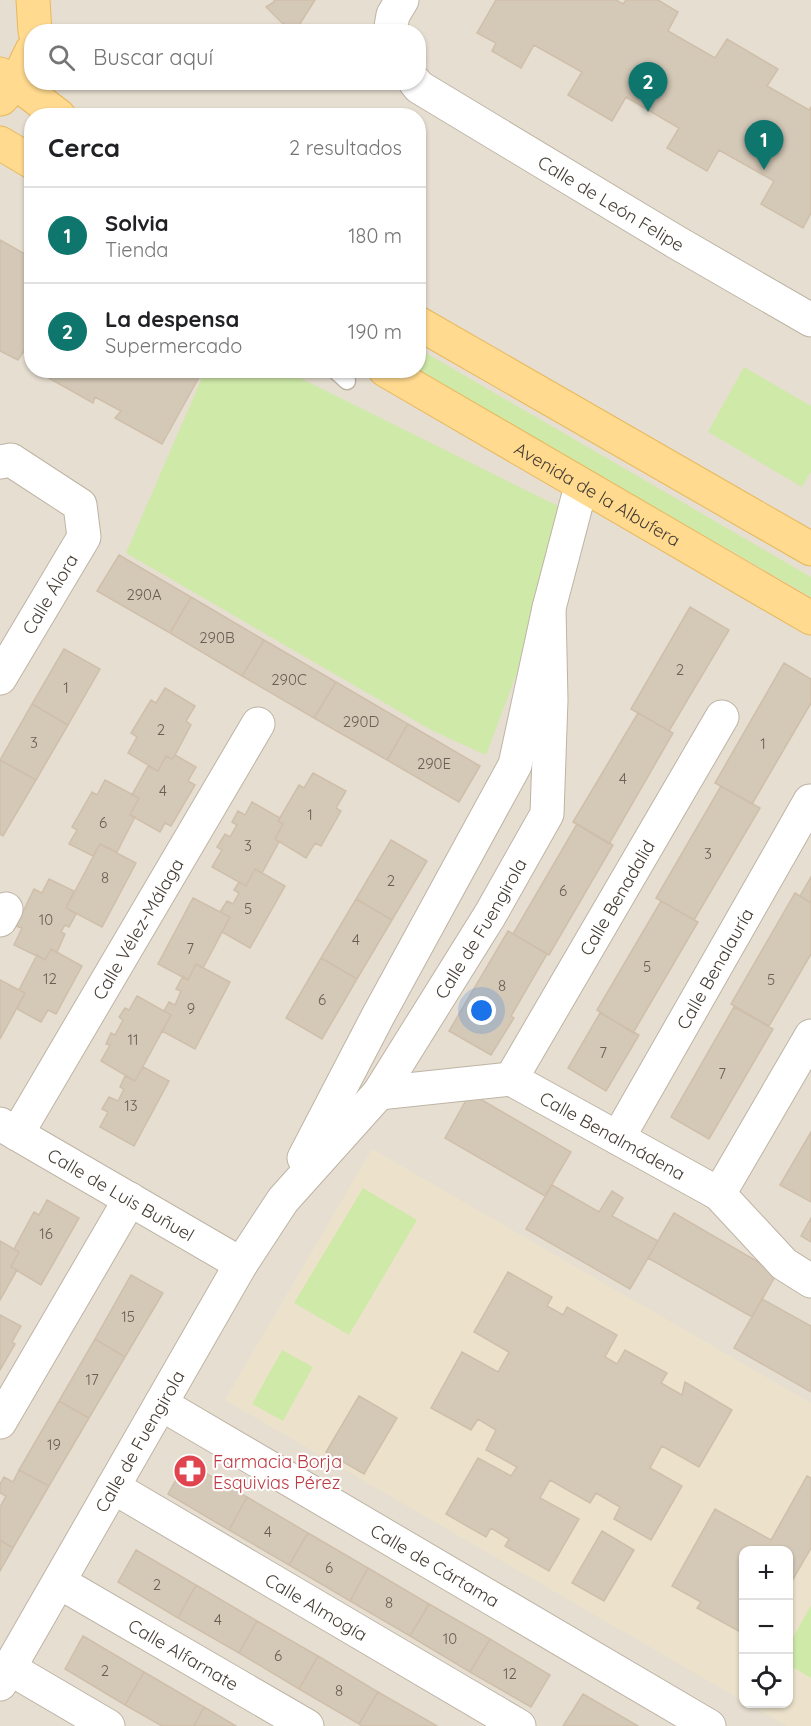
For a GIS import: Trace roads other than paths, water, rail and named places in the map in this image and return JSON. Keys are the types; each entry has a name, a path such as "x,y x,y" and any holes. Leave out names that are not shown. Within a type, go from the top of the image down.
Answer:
{"main road":[{"path":"33,0 34,24"},
{"path":"24,61 5,86 45,108"},
{"path":"0,143 24,157"},
{"path":"426,328 811,549"},
{"name":"Avenida de la Albufera","path":"399,378 811,618"}],"street":[{"path":"391,24 393,15 402,0"},
{"name":"Calle de León Felipe","path":"425,90 666,236 811,320"},
{"name":"Calle Álora","path":"0,462 11,460 80,505 84,537 0,678"},
{"name":"Calle de Fuengirola","path":"5,1676 241,1264 283,1200 379,1014 515,765 549,608 581,486"},
{"name":"Calle de Fuengirola","path":"283,1200 379,1093 490,915 547,814 551,700 549,608"},
{"name":"Calle Benadalid","path":"511,1079 722,717"},
{"name":"Calle Vélez-Málaga","path":"9,1129 258,724"},
{"name":"Calle Benalauría","path":"618,1138 810,801"},
{"path":"719,1194 811,1036"},
{"path":"379,1093 511,1079"},
{"name":"Calle Benalmádena","path":"511,1079 719,1194 784,1264 811,1281"},
{"name":"Calle de Luis Buñuel","path":"9,1129 241,1264"},
{"path":"0,1422 130,1199"},
{"name":"Calle de Cártama","path":"160,1404 709,1726"},
{"name":"Calle Almogía","path":"113,1487 519,1726"},
{"name":"Calle Alfarnate","path":"59,1582 307,1726"},
{"path":"5,1676 108,1726"}],"place":[{"name":"La despensa","path":"648,112"},
{"name":"Solvia","path":"764,170"},
{"name":"Farmacia Borja Esquivias Pérez","path":"190,1471"}]}
